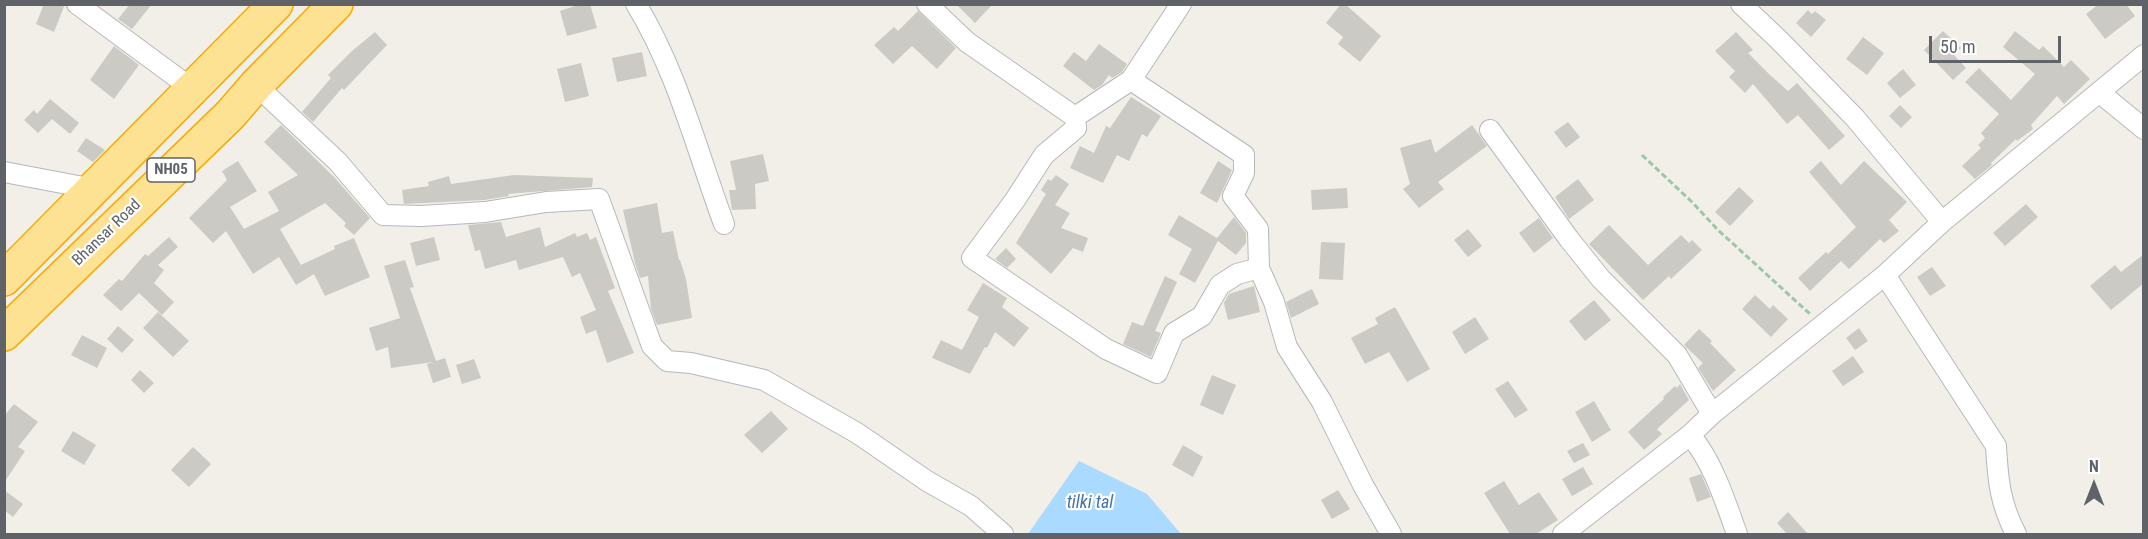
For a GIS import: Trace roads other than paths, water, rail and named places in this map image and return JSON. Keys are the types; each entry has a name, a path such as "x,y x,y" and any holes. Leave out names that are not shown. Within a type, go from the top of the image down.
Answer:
{"highway":[{"name":"NH05","path":"4,279 276,4"},
{"name":"Bhansar Road","path":"4,334 230,115 256,85 336,4"}],"street":[{"path":"77,4 191,88"},
{"path":"636,4 652,31 678,94 724,224"},
{"path":"927,4 967,42 1075,117"},
{"path":"1075,117 1131,80 1181,4"},
{"path":"1741,4 1855,118 1942,222"},
{"path":"1563,534 1690,435 1712,414 1885,275 1942,222 2144,55"},
{"path":"1131,80 1244,155 1244,173 1233,196 1258,229 1259,268 1274,302 1287,347 1322,402 1363,485 1391,534"},
{"path":"256,85 338,162 382,215 421,216 485,212 546,202 600,199 652,346 667,361 691,363 764,380 857,433 927,481 971,506 1003,534"},
{"path":"2100,93 2144,129"},
{"path":"1075,117 1076,128 1044,155 1015,200 972,258 1106,349 1157,373 1174,333 1202,316 1220,285 1237,274 1259,268"},
{"path":"1490,130 1595,271 1677,355 1712,414"},
{"path":"4,172 94,189"},
{"path":"1885,275 1996,446 1998,480 2005,511 2016,534"},
{"path":"1690,435 1702,448 1737,534"}],"water":[{"name":"tilki tal","path":"1079,461 1147,494 1181,534 1028,534"}]}
